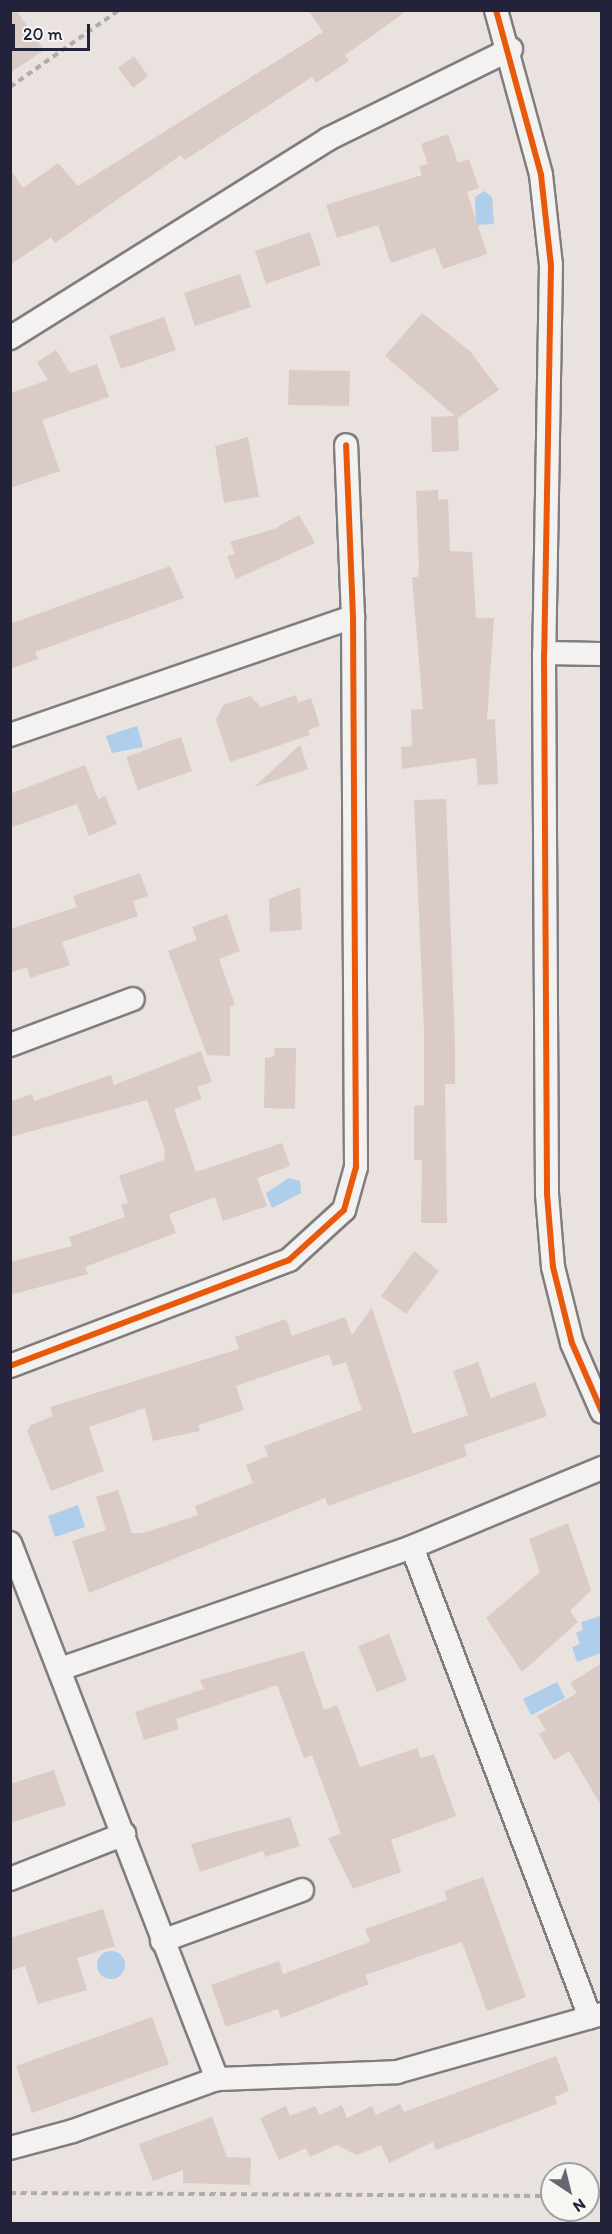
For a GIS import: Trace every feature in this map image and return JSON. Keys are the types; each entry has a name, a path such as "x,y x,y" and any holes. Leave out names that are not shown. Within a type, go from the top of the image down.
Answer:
{"street":[{"path":"496,10 511,49 541,175 551,265 544,653 547,1194 553,1267 572,1343 602,1412"},
{"path":"10,338 328,139 511,49"},
{"path":"10,1366 289,1260 344,1210 356,1167 353,617 346,445"},
{"path":"10,735 353,617"},
{"path":"544,653 602,654"},
{"path":"10,1045 133,999"},
{"path":"63,1668 412,1547 602,1468"},
{"path":"10,2148 73,2131 217,2079 397,2072 596,2016 412,1547"},
{"path":"13,1556 63,1668 162,1941 217,2079"},
{"path":"10,1879 124,1834"},
{"path":"162,1941 302,1890"}],"path":[{"path":"10,87 119,10"},
{"path":"10,2193 540,2196"}],"water":[{"path":"484,191 492,197 494,224 476,225 475,197"},
{"path":"137,726 143,747 112,753 106,736"},
{"path":"289,1178 300,1181 301,1193 272,1208 266,1193"},
{"path":"78,1505 85,1527 55,1537 48,1516"},
{"path":"600,1616 601,1653 577,1662 572,1647 580,1644 576,1633 583,1630 581,1622"},
{"path":"557,1682 565,1698 531,1715 523,1699"},
{"path":"111,1951 121,1955 125,1965 121,1975 111,1979 101,1975 97,1965 101,1955"}],"building":[{"path":"10,10 16,10 44,50 10,73"},
{"path":"308,10 408,10 345,55 349,61 316,83 312,77 185,160 181,155 55,243 51,237 10,265 10,169 23,188 58,163 78,186 323,32"},
{"path":"134,56 148,76 133,88 118,68"},
{"path":"448,134 458,163 469,159 479,188 467,192 487,254 443,269 435,248 391,263 378,225 337,238 326,205 422,175 419,166 428,164 421,144"},
{"path":"310,232 321,265 266,284 255,251"},
{"path":"240,274 251,307 195,326 184,293"},
{"path":"422,313 470,351 499,390 458,418 459,451 432,452 431,417 455,416 385,356"},
{"path":"164,317 176,350 121,369 109,336"},
{"path":"56,350 70,373 97,364 109,397 42,420 60,471 10,488 10,393 48,380 37,362"},
{"path":"289,370 350,371 349,406 288,405"},
{"path":"248,437 259,497 224,503 215,446"},
{"path":"438,490 438,500 448,499 450,551 472,552 476,618 494,618 487,720 495,719 498,784 478,785 476,758 402,769 401,747 412,746 411,710 423,709 412,577 418,577 419,567 416,491"},
{"path":"299,515 315,543 236,579 227,556 235,554 230,542 274,529"},
{"path":"170,566 184,598 35,652 38,659 10,669 10,624"},
{"path":"296,695 298,703 311,698 320,726 308,730 310,735 230,762 216,720 223,705 250,696 261,707"},
{"path":"181,737 192,771 138,790 126,757"},
{"path":"300,745 308,769 254,787"},
{"path":"85,765 98,799 105,796 117,824 89,836 77,804 10,828 10,794"},
{"path":"446,799 455,1044 455,1084 445,1084 447,1223 421,1223 422,1160 414,1160 414,1106 424,1105 424,1030 414,800"},
{"path":"140,873 148,896 133,901 138,916 62,942 70,965 30,978 27,967 10,973 10,929 77,907 73,896"},
{"path":"300,887 302,930 270,932 269,899"},
{"path":"227,914 240,951 219,959 235,1005 230,1007 230,1056 207,1055 168,951 197,940 192,927"},
{"path":"274,1048 296,1048 295,1109 264,1108 265,1058 275,1056"},
{"path":"201,1051 212,1082 197,1087 202,1099 174,1109 196,1172 282,1143 290,1166 257,1178 267,1206 223,1221 215,1197 169,1214 176,1233 85,1267 88,1274 10,1295 10,1262 72,1246 69,1237 125,1217 121,1205 128,1203 119,1176 164,1160 165,1150 147,1100 10,1137 10,1102 32,1094 34,1101 111,1075 114,1085"},
{"path":"414,1251 439,1271 406,1314 381,1296"},
{"path":"372,1308 413,1434 468,1415 453,1371 478,1362 491,1398 535,1382 547,1416 464,1445 467,1456 328,1506 325,1498 89,1593 72,1541 106,1530 96,1497 118,1490 132,1533 144,1533 198,1515 195,1506 253,1483 246,1465 268,1456 264,1446 362,1410 346,1362 333,1366 329,1354 236,1386 244,1410 198,1425 200,1431 153,1441 145,1408 89,1427 104,1471 51,1491 27,1431 31,1425 53,1416 50,1407 239,1349 235,1337 286,1319 292,1336 345,1317 352,1335"},
{"path":"568,1523 591,1590 570,1611 578,1622 522,1672 486,1618 540,1572 529,1539"},
{"path":"389,1634 407,1680 377,1692 358,1646"},
{"path":"304,1651 324,1710 337,1705 360,1767 417,1748 421,1758 434,1754 456,1816 391,1840 401,1872 353,1889 328,1838 341,1834 312,1755 304,1758 277,1685 176,1719 179,1729 144,1740 135,1712 204,1689 200,1680"},
{"path":"602,1663 602,1807 569,1751 554,1760 539,1734 546,1730 537,1716 577,1693 570,1683"},
{"path":"54,1770 66,1805 10,1823 10,1784"},
{"path":"290,1817 300,1846 265,1857 263,1851 200,1872 191,1844"},
{"path":"483,1877 526,1997 487,2011 462,1942 365,1975 369,1984 281,2018 278,2009 226,2027 211,1985 279,1961 283,1974 370,1942 365,1929 447,1900 444,1891"},
{"path":"103,1909 115,1946 77,1958 87,1990 38,2004 25,1966 10,1971 10,1938"},
{"path":"152,2017 169,2064 32,2113 16,2066"},
{"path":"556,2056 569,2091 555,2097 557,2104 436,2150 433,2142 389,2163 381,2145 357,2155 337,2145 310,2157 306,2148 279,2160 260,2118 286,2106 290,2116 315,2106 320,2115 342,2105 347,2118 372,2106 376,2115 400,2104 404,2112"},
{"path":"212,2117 227,2157 251,2158 250,2185 183,2183 183,2170 153,2181 139,2144"}],"cycle path":[{"path":"496,10 541,175 551,265 544,653 547,1194 553,1267 572,1343 602,1412"},
{"path":"10,1366 289,1260 344,1210 356,1167 353,617 346,445"}]}
